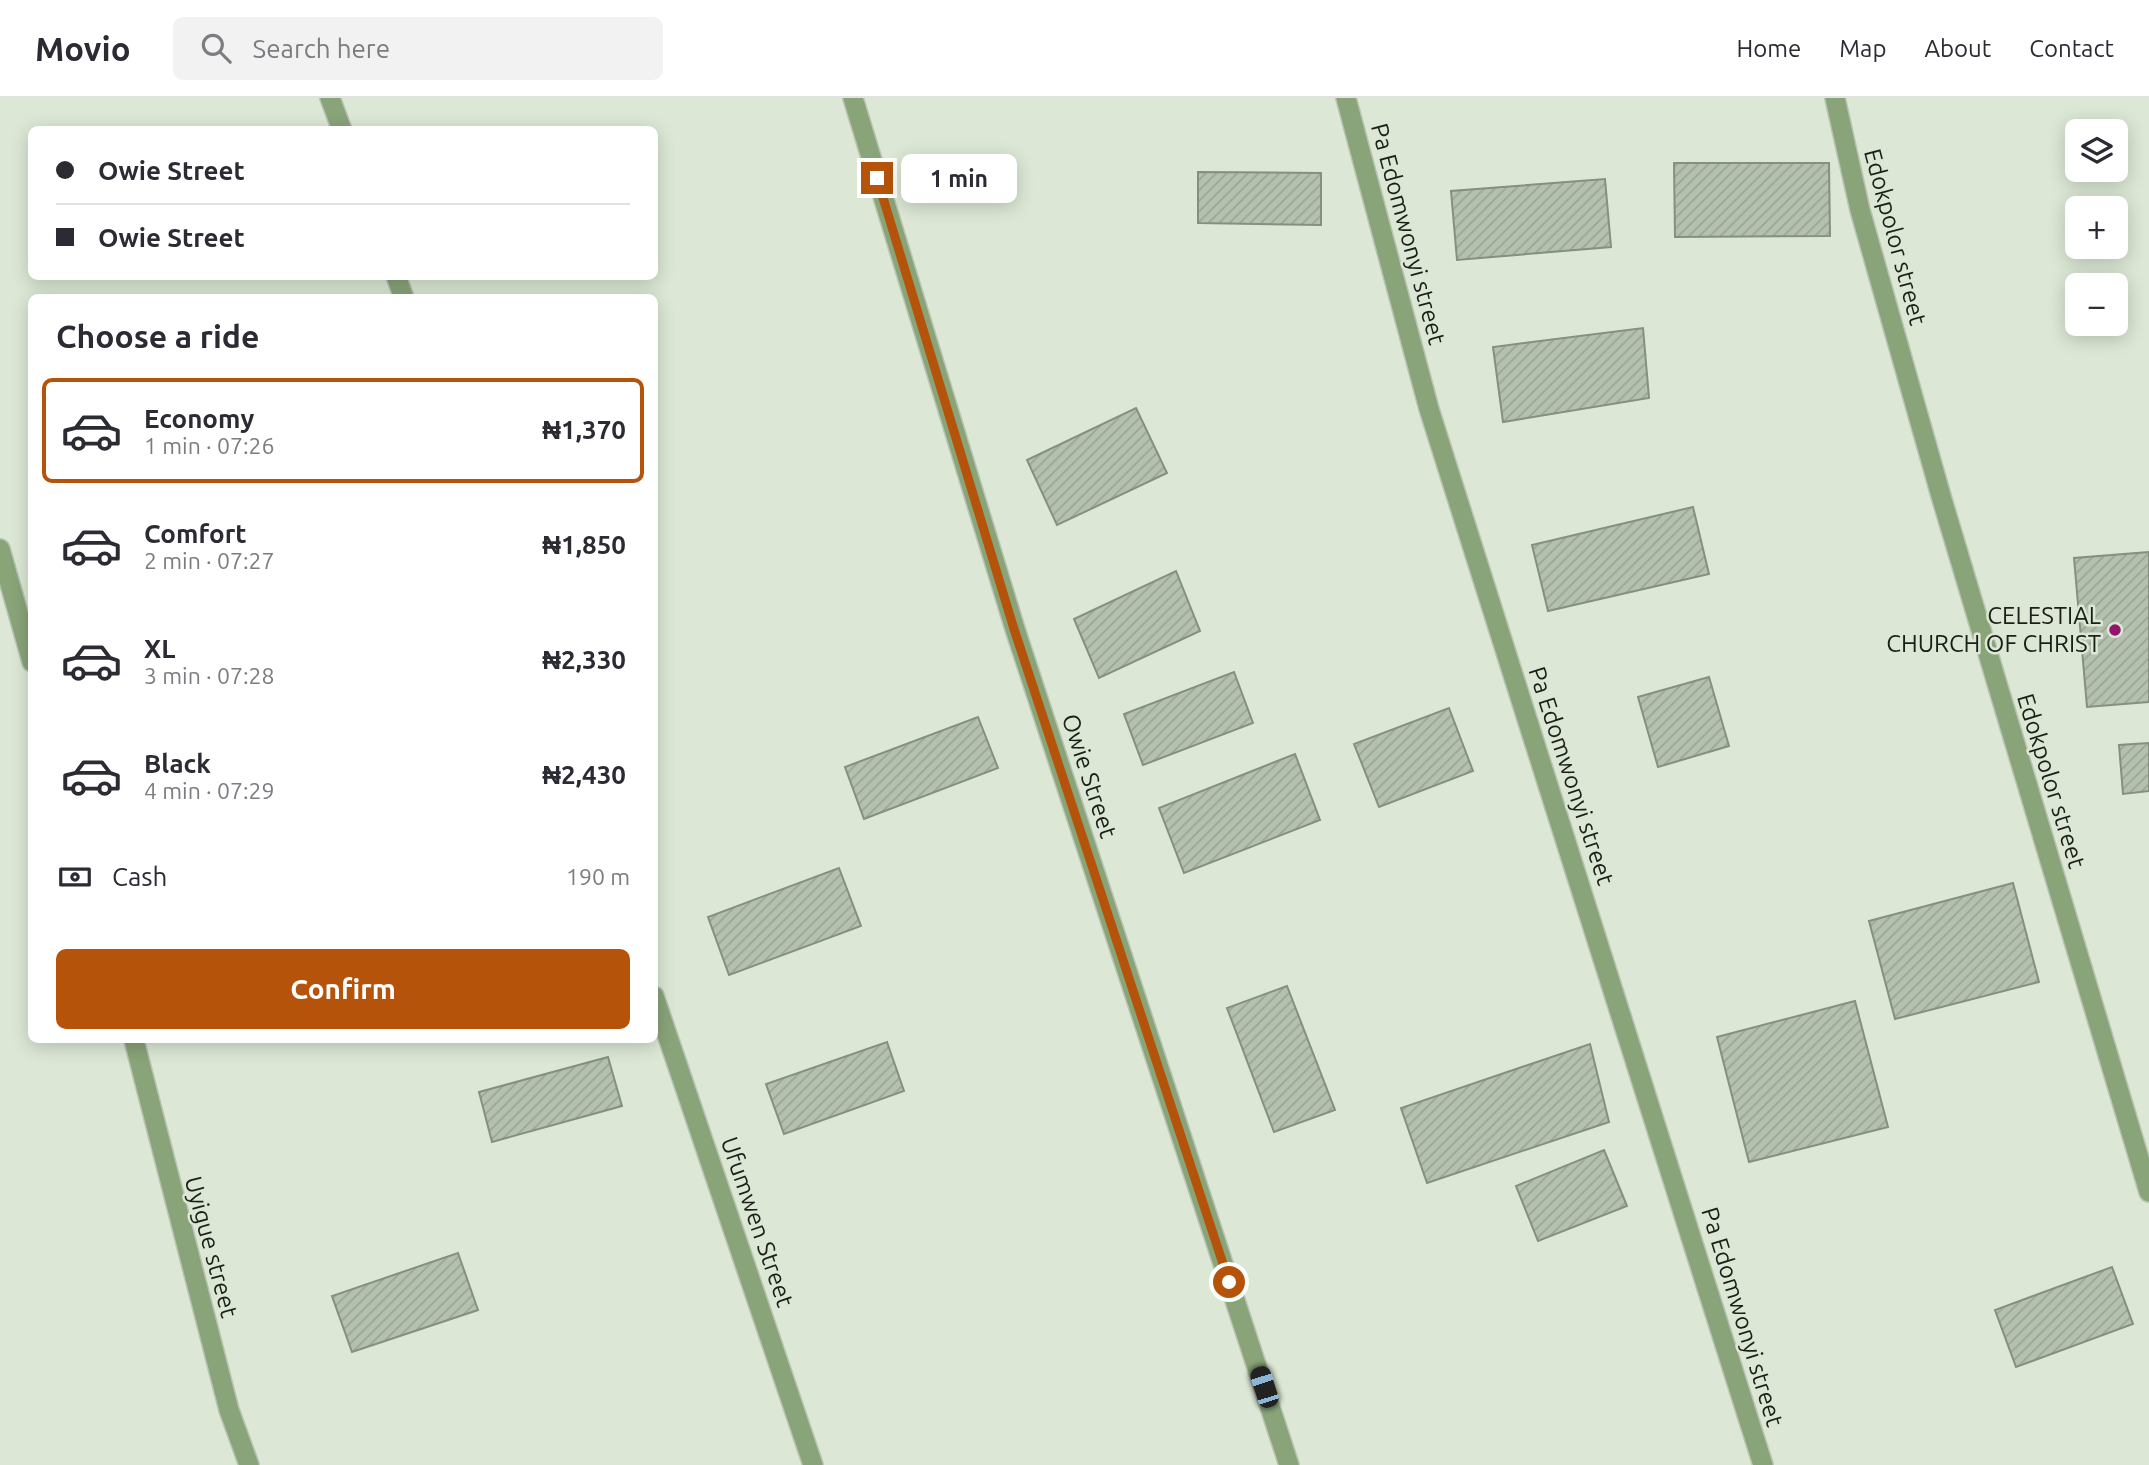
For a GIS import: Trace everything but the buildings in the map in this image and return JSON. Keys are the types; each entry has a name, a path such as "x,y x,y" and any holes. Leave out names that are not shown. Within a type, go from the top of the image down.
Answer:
{"street":[{"path":"330,98 340,126"},
{"name":"Owie Street","path":"853,98 1014,629 1289,1465"},
{"name":"Pa Edomwonyi street","path":"1346,98 1429,409 1763,1465"},
{"name":"Edokpolor street","path":"1835,98 1860,210 1941,496 2149,1192"},
{"path":"0,549 28,648"},
{"name":"Ufumwen Street","path":"658,1008 813,1465"},
{"name":"Uyigue street","path":"135,1043 229,1410 249,1465"}],"place":[{"name":"CELESTIAL CHURCH OF CHRIST","path":"2115,630"}],"route":[{"path":"877,178 1014,629 1229,1282"}]}
